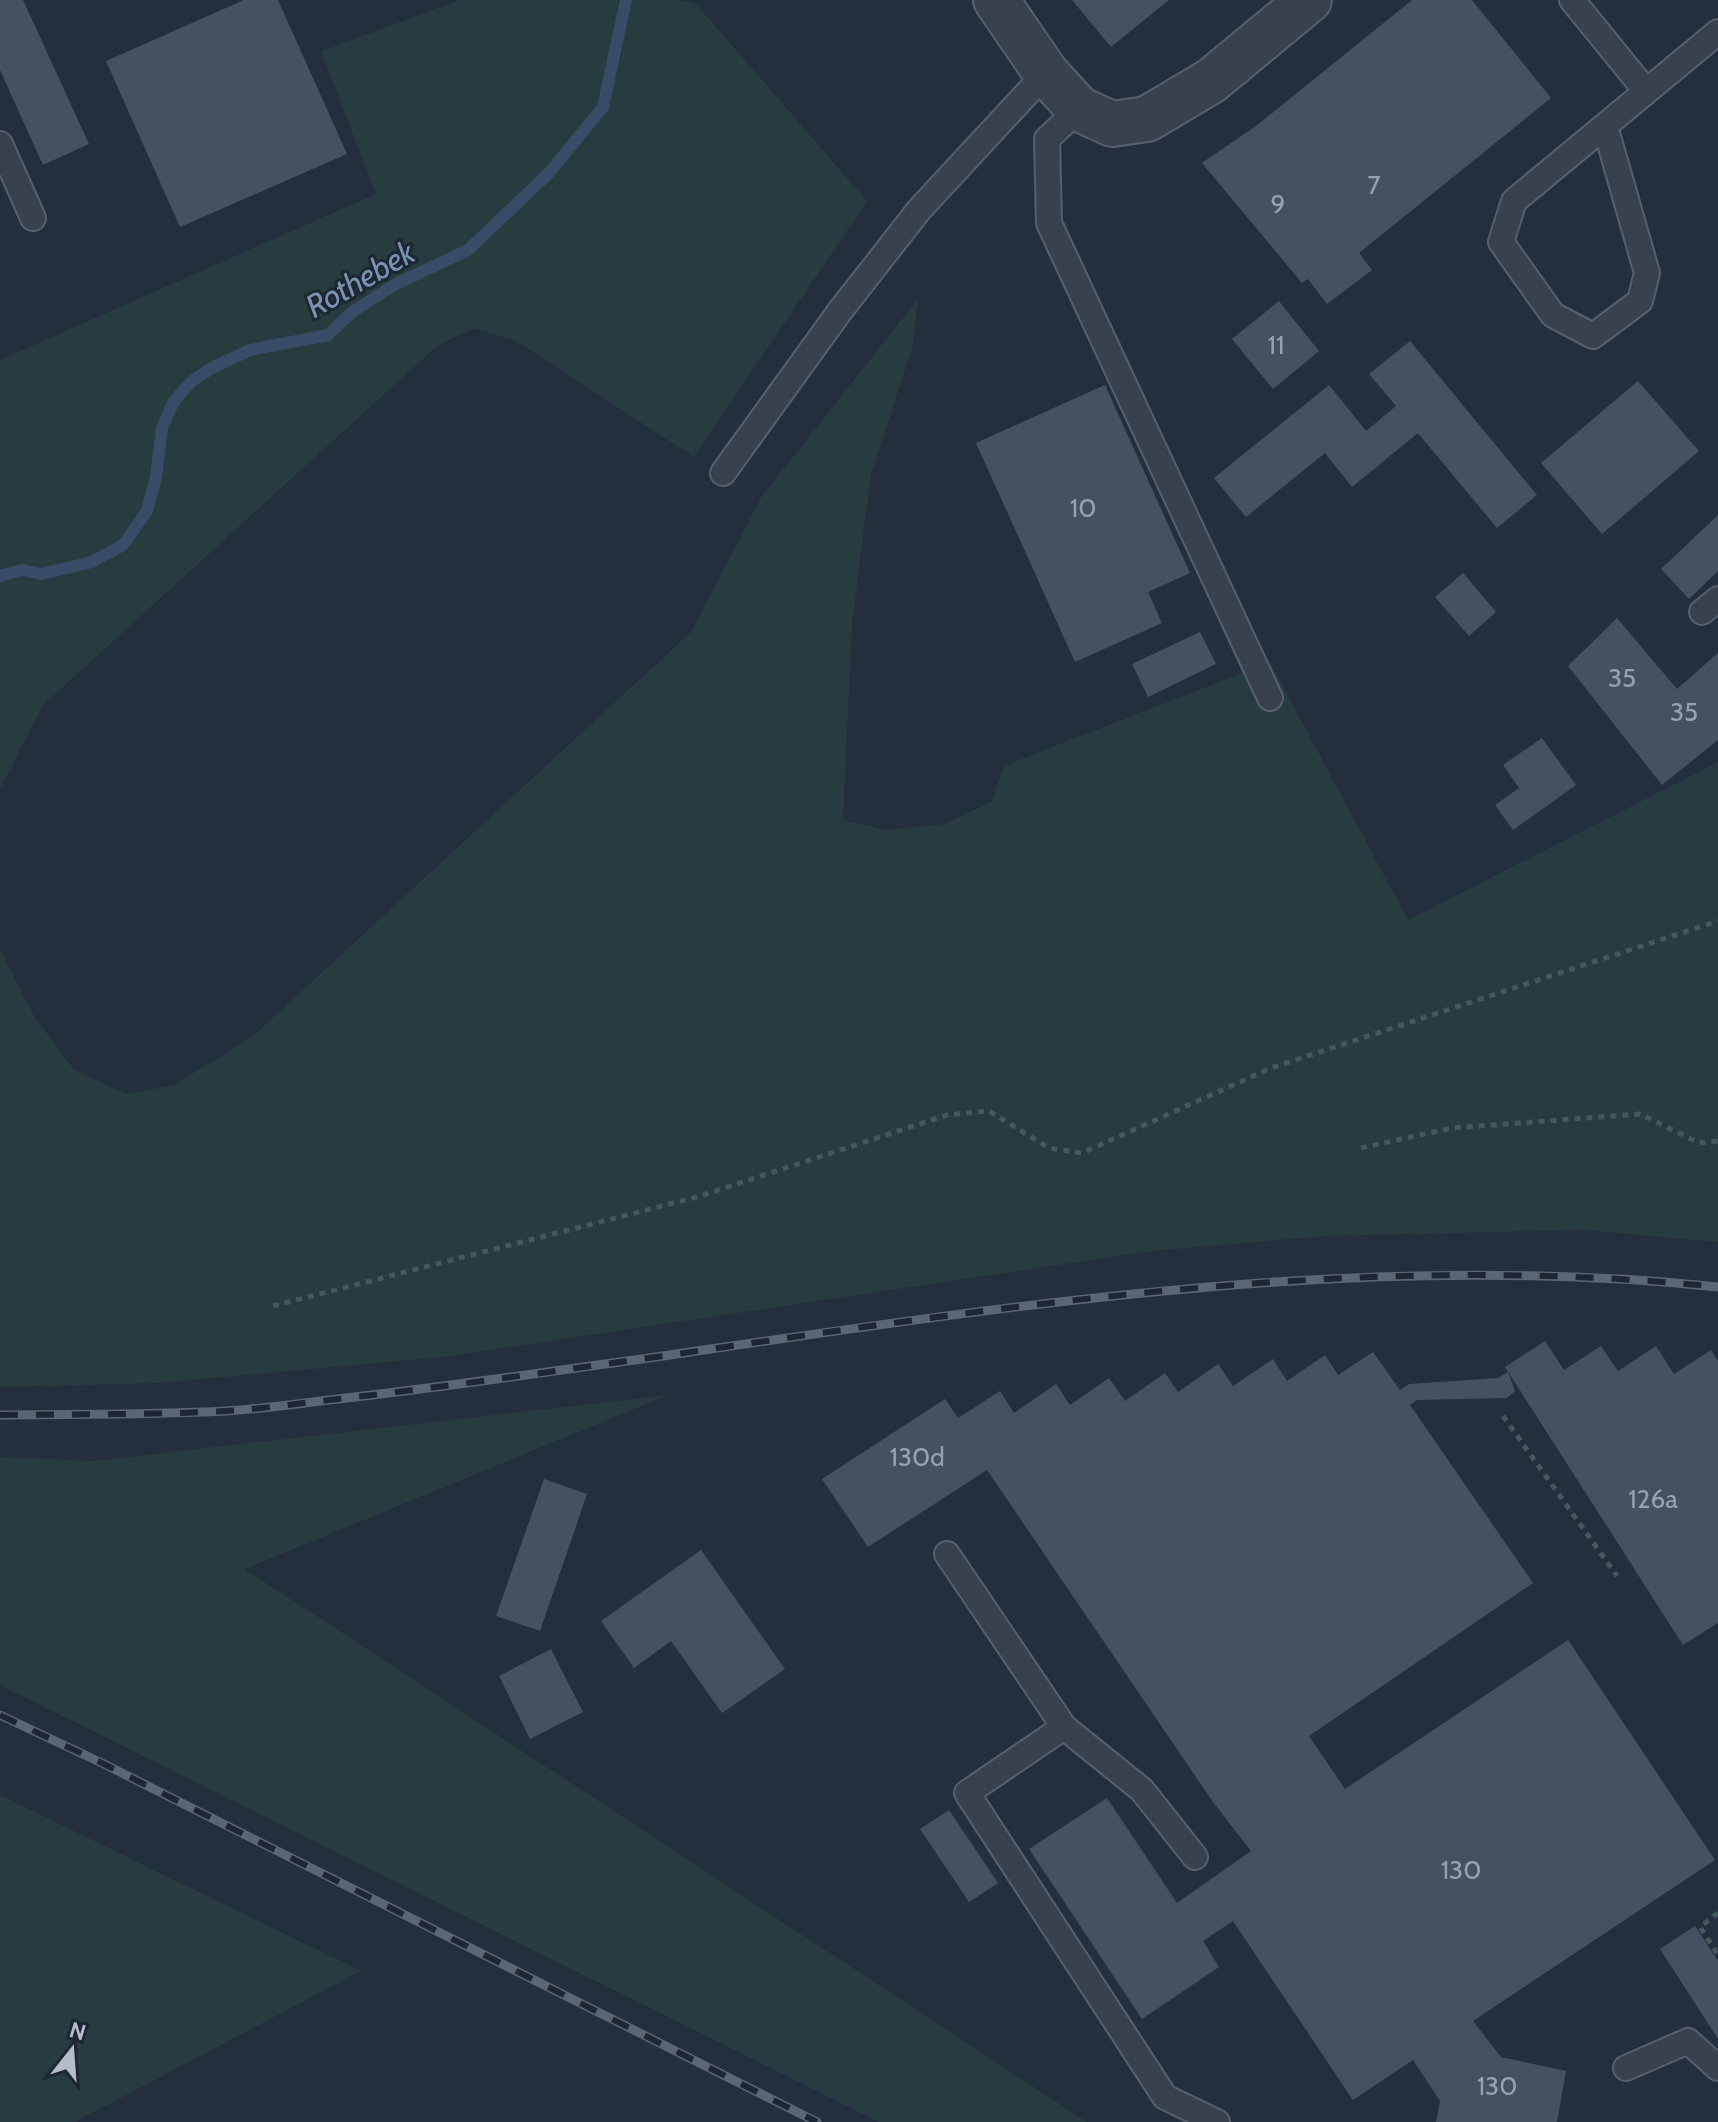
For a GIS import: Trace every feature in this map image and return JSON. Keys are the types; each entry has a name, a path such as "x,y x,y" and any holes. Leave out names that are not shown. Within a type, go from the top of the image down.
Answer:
{"street":[{"path":"996,0 1046,73 1079,109 1112,124 1147,119 1211,81 1309,0"}],"lane":[{"path":"1572,0 1646,91"},
{"path":"1605,126 1647,273 1640,301 1593,336 1553,315 1501,242 1514,201 1718,32"},
{"path":"723,473 840,311 919,210 1046,73"},
{"path":"1079,109 1047,139 1049,223 1270,698"},
{"path":"0,144 33,218"},
{"path":"947,1554 1064,1727 1142,1790 1195,1857"},
{"path":"1064,1727 967,1793 1165,2097 1217,2122"},
{"path":"1626,2068 1688,2041 1718,2068"}],"path":[{"path":"273,1306 697,1197 947,1115 989,1111 1049,1148 1082,1153 1271,1068 1718,921"},
{"path":"1361,1148 1452,1128 1640,1114 1699,1143 1718,1141"},
{"path":"1503,1416 1617,1576"},
{"path":"1718,1913 1700,1927 1718,1955"}],"green space":[{"path":"460,0 679,0 696,4 867,201 694,457 516,341 474,328 437,346 43,705 0,789 0,360 376,194 321,51"},
{"path":"918,299 913,346 871,474 852,624 843,820 887,830 945,824 992,801 1004,766 1270,662 1408,920 1718,762 1718,1242 1584,1230 1324,1236 1152,1251 443,1357 159,1383 0,1387 0,950 34,1016 74,1070 126,1094 174,1085 252,1037 691,632 762,496"},
{"path":"668,1395 245,1569 1087,2122 879,2122 0,1685 0,1457 94,1461"},
{"path":"0,1795 361,1971 75,2122 0,2122"}],"building":[{"path":"0,0 23,0 89,144 43,165 0,70"},
{"path":"244,0 278,0 347,154 180,227 106,61"},
{"path":"1072,0 1169,0 1111,47"},
{"path":"1412,0 1472,0 1551,98 1359,253 1372,270 1327,304 1308,279 1302,283 1202,163 1256,126"},
{"path":"1279,301 1319,351 1273,389 1232,339"},
{"path":"1410,341 1537,495 1497,528 1418,433 1352,487 1325,453 1246,517 1214,478 1329,385 1366,431 1396,406 1369,374"},
{"path":"1638,381 1699,451 1602,534 1541,463"},
{"path":"1105,385 1190,573 1148,592 1162,623 1075,662 976,443"},
{"path":"1718,515 1718,571 1689,599 1661,569"},
{"path":"1463,573 1496,612 1469,636 1435,597"},
{"path":"1617,618 1677,689 1718,653 1718,740 1662,785 1568,666"},
{"path":"1200,632 1216,664 1148,697 1132,664"},
{"path":"1542,738 1576,785 1513,830 1495,805 1519,788 1503,765"},
{"path":"1545,1341 1564,1370 1601,1346 1618,1371 1656,1346 1674,1374 1711,1350 1718,1361 1718,1623 1683,1645 1505,1367"},
{"path":"1373,1352 1400,1390 1409,1384 1498,1378 1508,1372 1515,1391 1507,1398 1417,1400 1410,1405 1533,1583 1309,1736 1345,1789 1568,1640 1715,1860 1473,2021 1501,2057 1566,2071 1557,2122 1436,2122 1440,2101 1413,2060 1353,2100 1233,1921 1203,1941 1219,1967 1142,2019 1029,1849 1107,1798 1177,1903 1251,1851 1213,1802 987,1470 868,1547 822,1479 945,1399 958,1418 1000,1391 1014,1413 1056,1384 1070,1405 1109,1378 1125,1401 1165,1373 1178,1392 1218,1364 1233,1386 1273,1359 1287,1381 1325,1355 1338,1375"},
{"path":"544,1479 587,1494 540,1631 496,1616"},
{"path":"701,1550 785,1669 722,1713 671,1641 634,1668 601,1621"},
{"path":"551,1649 583,1712 530,1739 499,1676"},
{"path":"949,1810 998,1883 969,1902 920,1829"},
{"path":"1695,1926 1718,1961 1718,2039 1660,1949"}],"waterway":[{"name":"Rothebek","path":"0,576 22,570 41,574 92,562 123,545 147,511 156,477 162,428 174,401 191,382 250,350 328,335 352,312 396,284 468,250 549,173 603,107 626,0"}],"railway":[{"path":"0,1415 170,1413 265,1408 492,1380 920,1319 1185,1289 1318,1279 1451,1275 1585,1277 1718,1287"},
{"path":"0,1715 104,1764 817,2122"}]}
